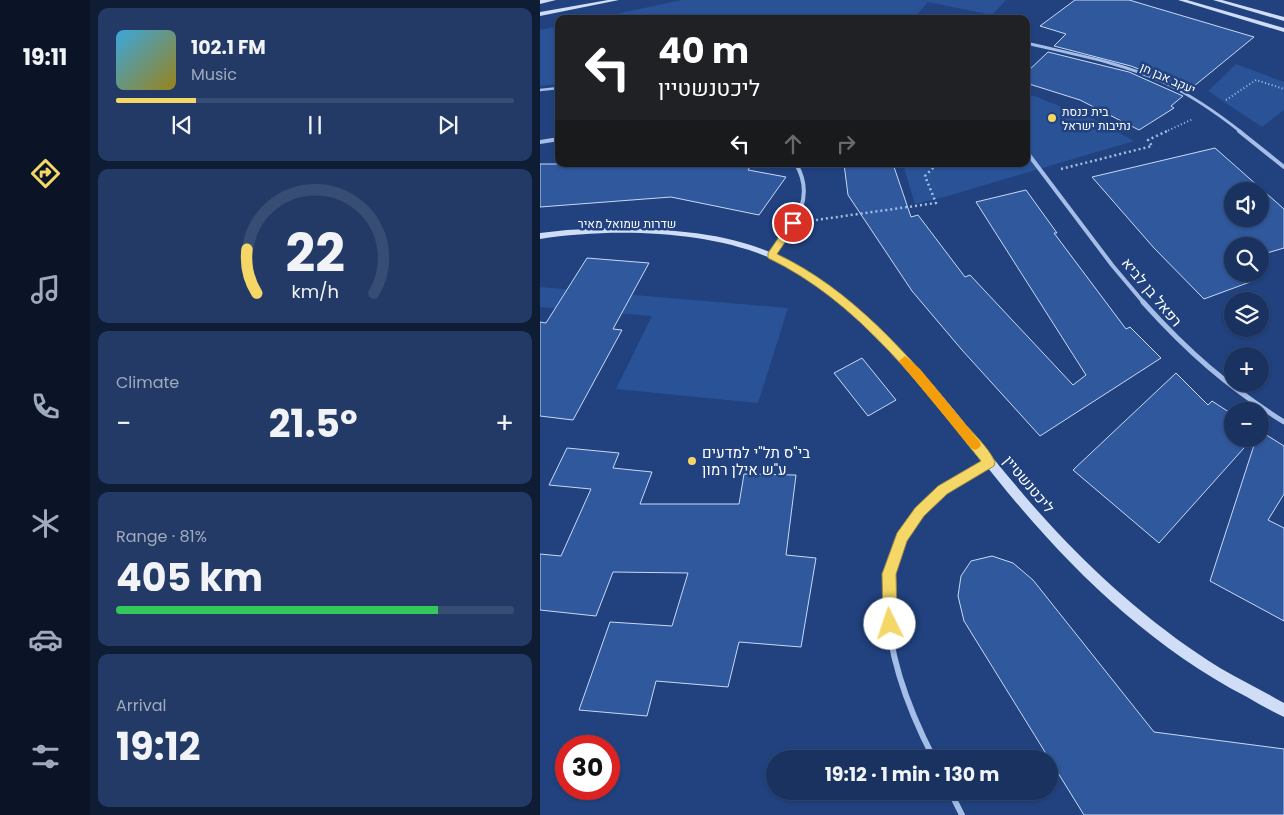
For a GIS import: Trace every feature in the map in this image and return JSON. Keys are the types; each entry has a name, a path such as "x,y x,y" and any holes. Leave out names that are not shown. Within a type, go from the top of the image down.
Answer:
{"street":[{"path":"540,2 553,0"},
{"path":"540,14 616,0"},
{"path":"1181,0 1284,30"},
{"path":"1216,0 1284,20"},
{"name":"יעקב אבן חן","path":"1030,44 1128,70 1155,79 1178,90 1212,110 1284,167"},
{"path":"540,142 555,140"},
{"name":"רפאל בן לביא","path":"1030,156 1139,299 1176,341 1219,379 1284,422"},
{"path":"771,256 797,218 805,196 804,181 797,167"},
{"name":"שדרות שמואל מאיר","path":"540,236 596,232 676,234 724,240 771,256"},
{"name":"ליכטנשטיין","path":"771,256 796,267 820,283 874,330 916,372 1020,501 1053,537 1115,595 1178,647 1216,672 1284,710"},
{"path":"929,750 921,734 894,658 888,607 889,574 902,538 920,512 942,490 989,462"},
{"path":"954,800 962,815"}],"lane":[{"path":"540,90 555,88"}],"path":[{"path":"1043,174 1152,146 1148,140 1212,110 1256,80 1284,89"},
{"path":"793,223 936,203 925,176 934,167"}],"shaded area":[{"path":"682,0 1006,0 992,15 928,2 917,15 611,15"},
{"path":"555,27 555,84 540,86 540,30"},
{"path":"1236,64 1284,82 1284,110 1262,127 1208,91"},
{"path":"1030,95 1096,120 1134,141 944,197 915,204 904,167 1030,167"},
{"path":"540,287 788,308 758,403 616,389 652,316 540,307"}],"building":[{"path":"1075,0 1129,0 1254,37 1188,91 1131,66 1054,46 1066,34 1040,26"},
{"path":"1048,52 1129,72 1183,96 1171,106 1174,108 1139,130 1080,100 1030,84 1030,69"},
{"path":"1215,148 1253,182 1224,182 1224,227 1269,227 1269,196 1284,209 1284,248 1269,252 1269,237 1224,237 1224,282 1250,282 1204,299 1154,248 1092,177"},
{"path":"540,164 555,164 555,167 750,167 748,170 786,177 759,215 671,197 540,207"},
{"path":"844,167 894,167 911,217 918,215 965,277 970,275 1073,385 1086,375 976,202 1026,190 1057,233 1054,233 1126,329 1130,327 1161,358 1040,436 962,350 912,291 848,195"},
{"path":"587,258 649,263 613,329 622,330 573,420 540,416 540,322 546,323"},
{"path":"862,358 896,400 868,416 834,373"},
{"path":"1176,373 1208,405 1212,401 1224,409 1224,447 1245,447 1159,543 1073,470"},
{"path":"1269,437 1284,446 1284,494 1268,520 1284,528 1284,621 1210,581 1253,447 1269,447"},
{"path":"567,448 619,453 613,468 652,472 640,504 739,504 744,474 796,475 786,555 816,558 801,647 739,642 728,687 656,681 647,716 579,710 610,622 672,626 688,573 613,572 596,616 540,610 540,554 561,556 591,489 549,485"},
{"path":"992,556 1013,563 1033,580 1154,732 1284,749 1284,815 1084,815 1058,773 1058,750 1044,750 964,621 958,596 961,576 971,561"}],"slow traffic":[{"path":"905,361 975,445"}],"place":[{"name":"בית כנסת נתיבות ישראל","path":"1052,118"},
{"name":"בי\"ס תל\"י למדעים ע\"ש אילן רמון","path":"692,461"}],"route":[{"path":"793,223 771,256 796,267 820,283 874,330 916,372 989,462 942,490 920,512 902,538 889,574 888,607 890,624"}]}
